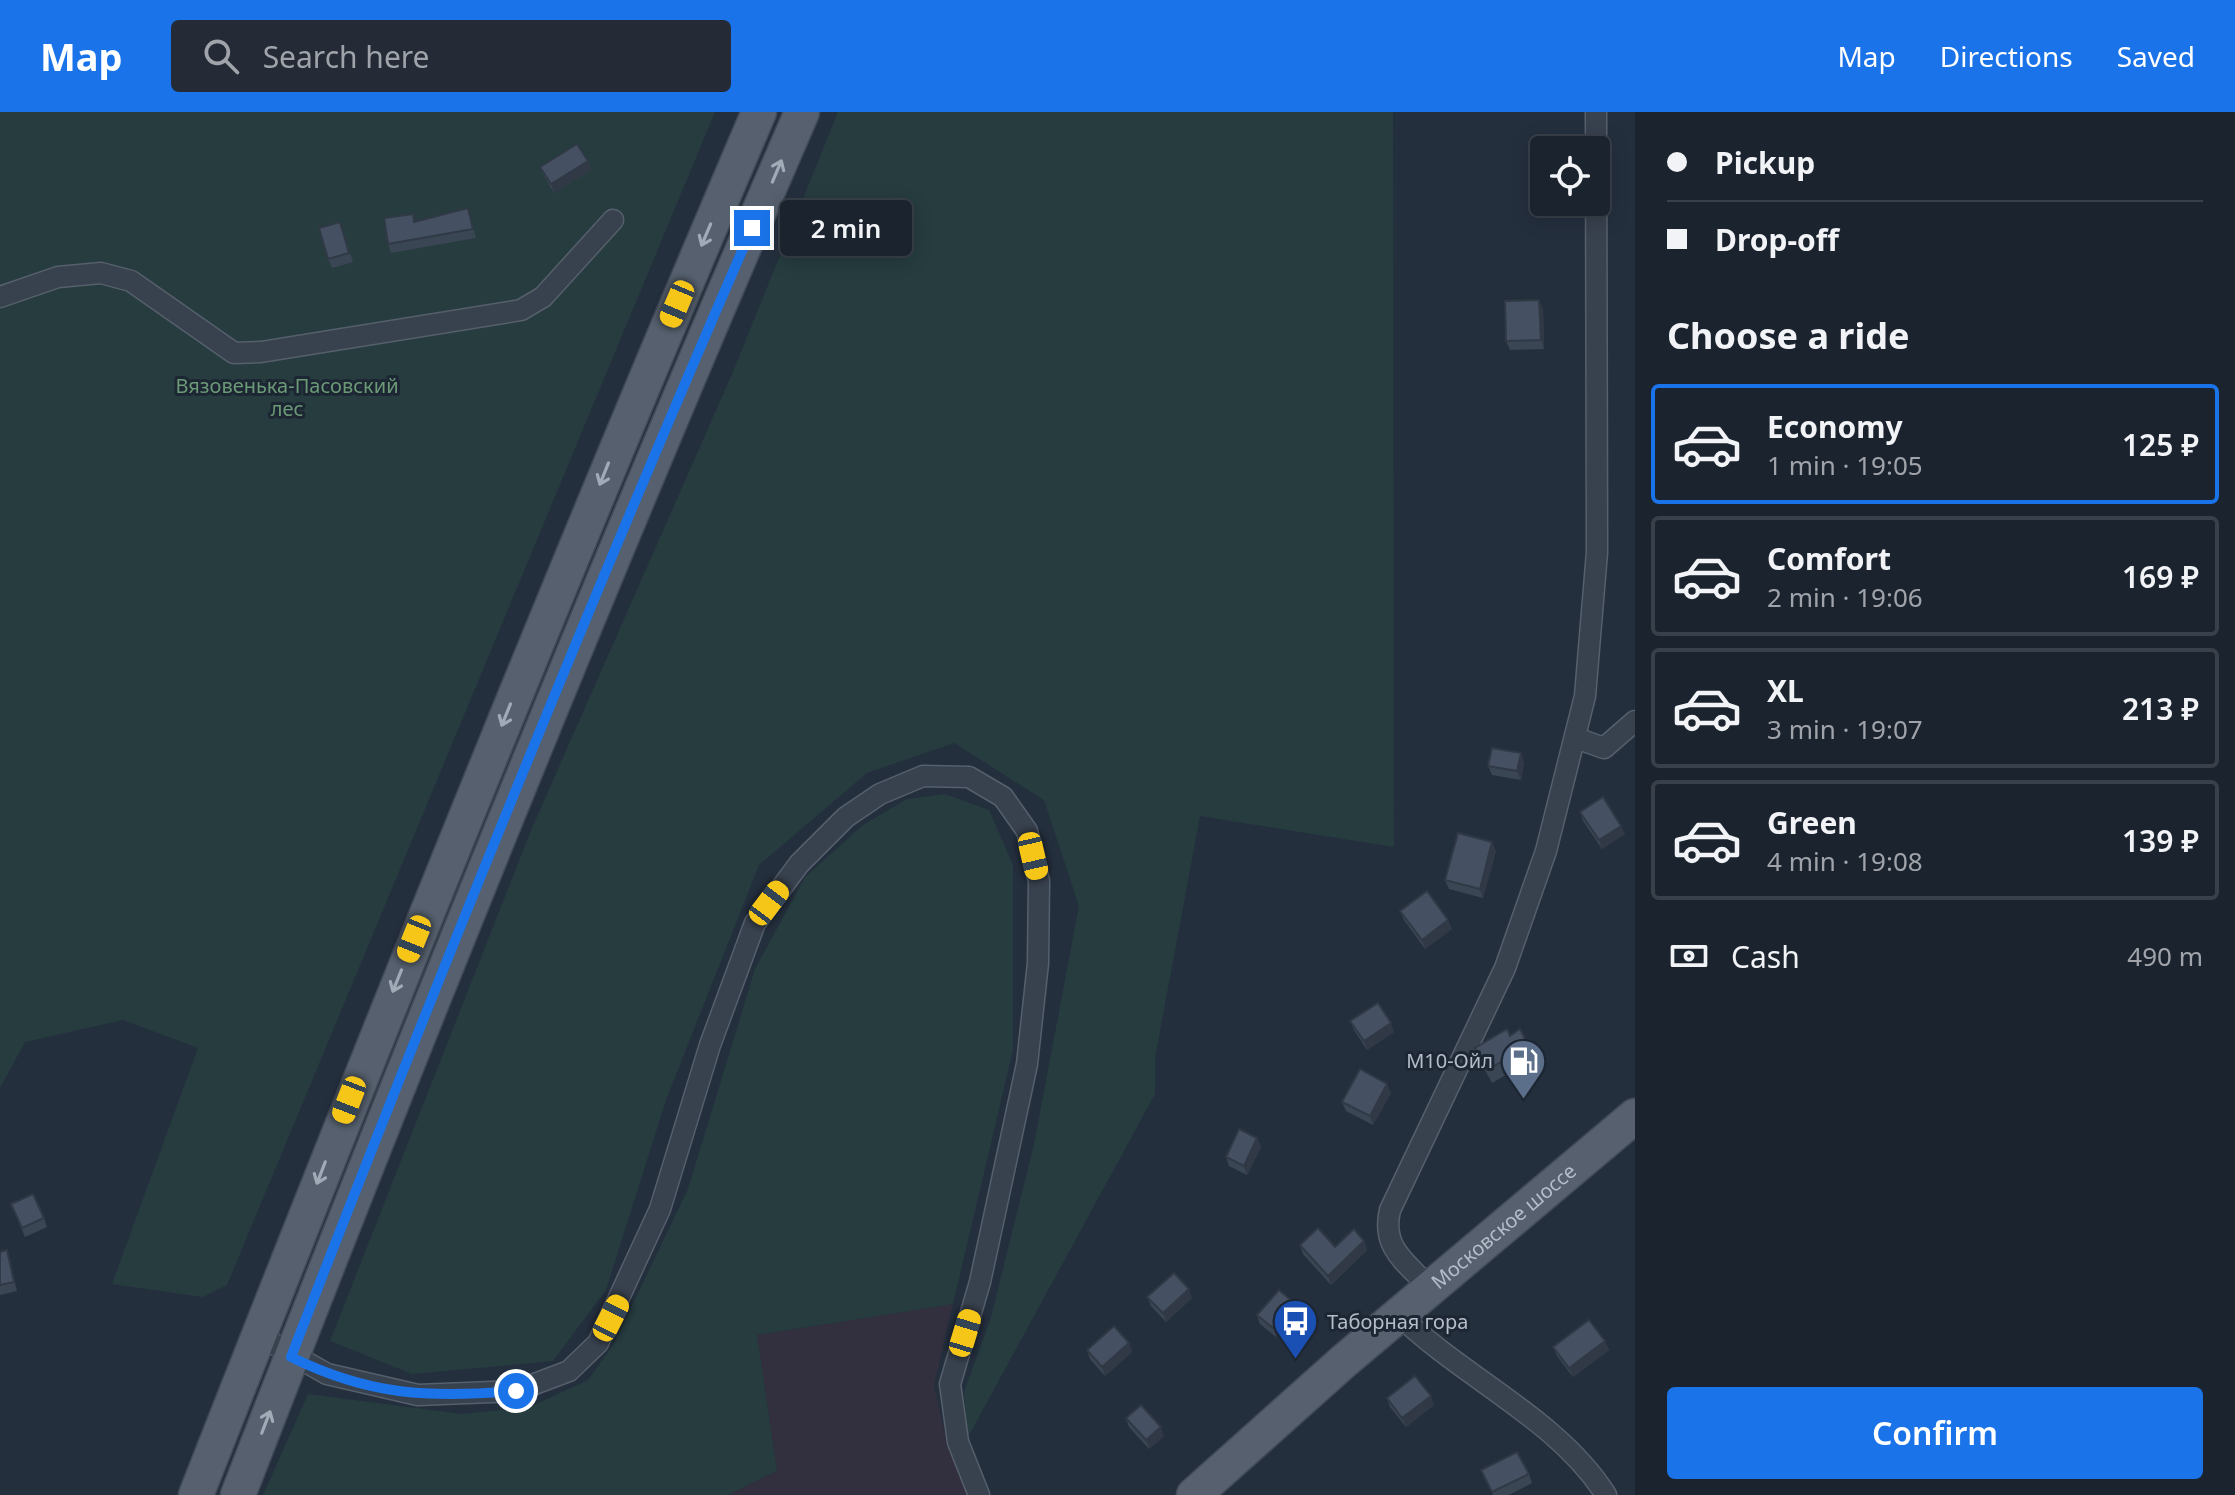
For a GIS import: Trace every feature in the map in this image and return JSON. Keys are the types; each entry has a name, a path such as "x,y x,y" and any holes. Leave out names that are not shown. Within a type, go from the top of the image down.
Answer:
{"main road":[{"path":"196,1495 582,528 759,112"},
{"path":"238,1495 388,1104 645,474 802,112"},
{"name":"Московское шоссе","path":"1194,1495 1430,1288 1635,1116"}],"street":[{"path":"1430,1288 1389,1243 1386,1226 1390,1210 1505,968 1546,851 1585,696 1597,552 1596,112"},
{"path":"0,297 58,277 101,273 131,281 234,353 261,352 521,310 543,297 613,220"},
{"path":"1576,738 1604,748 1635,721"},
{"path":"258,1335 291,1357 327,1374 418,1395 516,1391 569,1371 598,1343 660,1209 710,1045 755,923 799,864 846,817 880,794 923,776 969,777 1003,797 1027,831 1039,881 1038,963 1027,1064 980,1282 950,1384 958,1442 979,1495"},
{"path":"1399,1315 1417,1334 1480,1377 1557,1440 1594,1477 1606,1495"}],"shaded area":[{"path":"953,1304 934,1385 947,1443 967,1495 728,1495 777,1471 757,1335"}],"green space":[{"name":"Вязовенька-Пасовский лес","path":"0,112 715,112 227,1285 203,1297 112,1284 198,1048 123,1020 25,1042 0,1088"},
{"path":"838,112 1393,112 1394,847 1200,816 1155,1058 1155,1094 967,1439 964,1392 991,1317 1034,1144 1079,906 1044,800 954,743 867,773 759,865 666,1100 606,1290 553,1361 412,1374 330,1341 532,828 732,374"},
{"path":"945,794 989,810 1013,865 1013,1050 953,1304 757,1335 777,1471 728,1495 263,1495 308,1394 462,1414 530,1407 588,1380 613,1345 688,1189 755,969 805,877 863,825 907,799"}],"building":[{"path":"577,144 588,161 551,184 540,167"},
{"path":"468,208 473,229 388,244 384,218 413,214 414,222"},
{"path":"340,222 349,253 328,259 319,228"},
{"path":"1539,300 1541,340 1506,341 1505,301"},
{"path":"1492,748 1521,753 1517,771 1488,766"},
{"path":"1603,797 1621,826 1599,840 1580,812"},
{"path":"1458,833 1492,842 1480,889 1445,880"},
{"path":"1427,891 1448,920 1422,940 1400,911"},
{"path":"1378,1003 1391,1023 1364,1041 1350,1021"},
{"path":"1507,1029 1510,1036 1520,1029 1529,1046 1487,1070 1475,1048"},
{"path":"1360,1069 1387,1084 1370,1116 1342,1102"},
{"path":"1239,1129 1257,1138 1244,1166 1226,1157"},
{"path":"33,1194 44,1218 22,1228 11,1204"},
{"path":"1318,1228 1335,1247 1354,1229 1364,1241 1328,1276 1300,1245"},
{"path":"7,1250 14,1282 0,1285 0,1252"},
{"path":"1174,1273 1189,1289 1163,1313 1147,1297"},
{"path":"1279,1290 1294,1303 1273,1328 1257,1315"},
{"path":"1589,1320 1605,1341 1569,1368 1553,1347"},
{"path":"1114,1326 1129,1343 1102,1367 1087,1350"},
{"path":"1415,1376 1431,1396 1402,1418 1387,1398"},
{"path":"1141,1405 1161,1427 1146,1440 1126,1418"},
{"path":"1517,1452 1529,1474 1492,1492 1481,1470"}],"place":[{"name":"М10-Ойл","path":"1524,1100"},
{"name":"Таборная гора","path":"1296,1361"}],"route":[{"path":"516,1391 418,1395 327,1374 291,1357 388,1104 651,459 752,228"}]}
